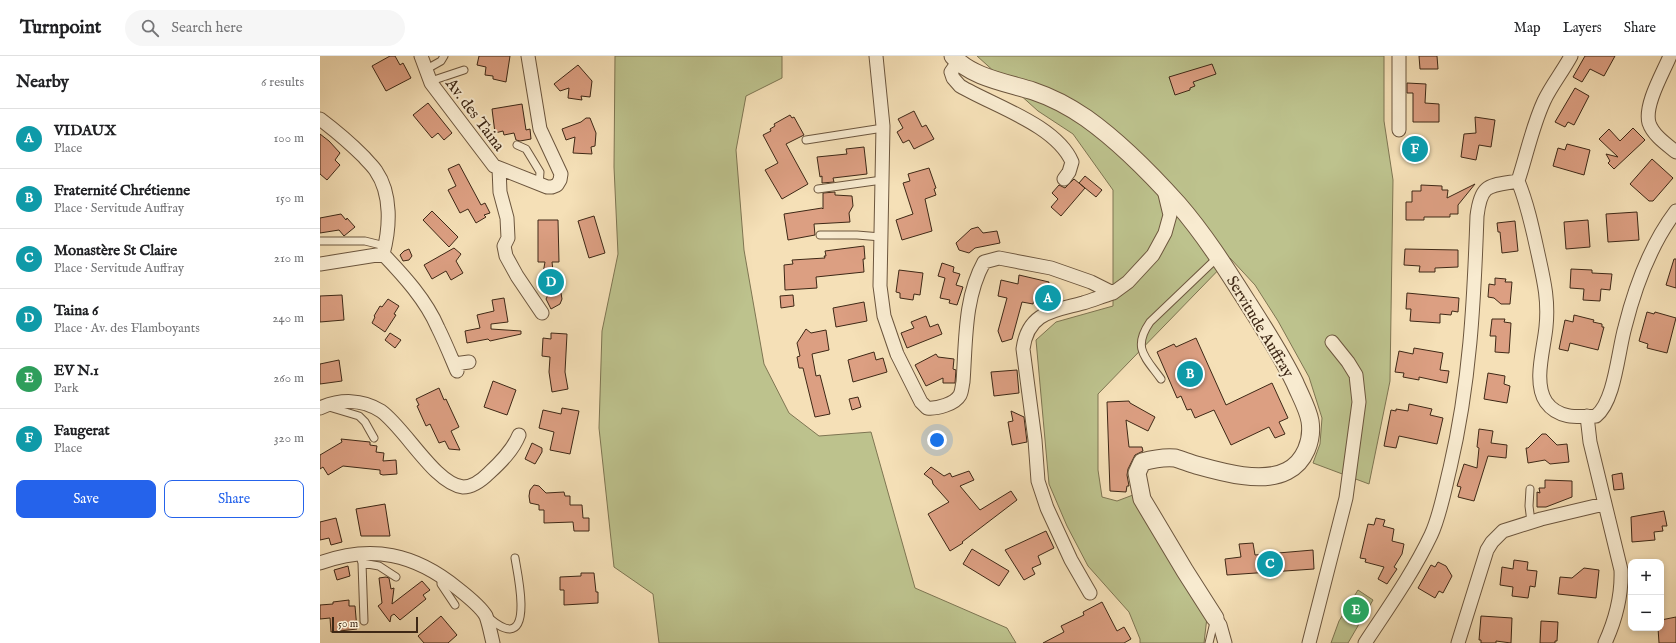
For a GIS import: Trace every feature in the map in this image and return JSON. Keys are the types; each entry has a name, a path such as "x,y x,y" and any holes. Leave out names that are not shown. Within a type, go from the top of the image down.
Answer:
{"street":[{"name":"Av. des Taina","path":"421,56 428,76 492,163 499,168"},
{"path":"528,56 540,129 561,174 560,180 556,186 552,187 540,185 499,168 500,192 507,218 508,238 504,246 506,256 517,276 542,313"},
{"path":"876,56 883,128 880,286 884,316 898,354 921,402 927,408 936,408 953,401 957,398 961,391 970,300 976,277 984,262 999,258 1038,265 1091,282 1113,293"},
{"path":"1399,56 1399,130"},
{"path":"1571,56 1544,100 1531,133 1527,157 1518,181 1526,200 1548,297 1540,383 1546,402 1557,412 1571,417 1596,416 1608,401 1624,327 1642,275 1658,239 1676,211"},
{"path":"1670,56 1651,102 1648,117 1656,135 1676,152"},
{"path":"955,59 951,72 953,78 960,86 1042,129 1064,150 1072,162 1070,172 1064,179"},
{"name":"Servitude Auffray","path":"955,59 972,71 1035,92 1062,104 1085,118 1113,140 1164,190 1201,233 1268,333 1285,364 1310,419 1311,433 1306,451 1300,461 1288,471 1276,475 1256,476 1228,473 1174,458 1153,458 1142,462 1137,473 1142,499 1215,618"},
{"path":"321,121 344,137 376,171 385,189 390,204 388,235 384,250"},
{"path":"1365,643 1401,587 1432,534 1445,490 1458,435 1470,354 1477,216 1480,199 1485,191 1492,185 1518,181"},
{"path":"1090,593 1071,560 1047,508 1038,481 1035,440 1023,349 1025,334 1036,320 1050,311 1113,293 1128,282 1153,255 1165,233 1170,215 1164,190"},
{"path":"320,264 384,250"},
{"path":"384,250 413,288 438,327 455,368 469,362"},
{"path":"1309,643 1346,498 1359,402 1356,375 1332,342"},
{"path":"322,407 342,401 354,401 369,405 380,411 401,430 435,470 449,481 462,487 473,485 487,476 515,444 519,435"},
{"path":"1587,416 1590,442 1621,570 1622,584 1618,610 1605,643"},
{"path":"1458,643 1486,554 1492,542 1503,531 1531,522 1604,504"},
{"path":"320,563 344,555 360,558 379,553 424,565 466,595 485,616 493,643"},
{"path":"1215,618 1220,625 1225,643"}],"lane":[{"path":"428,76 444,56"},
{"path":"428,76 464,70"},
{"path":"806,140 883,128"},
{"path":"517,145 526,149 540,172 540,185"},
{"path":"818,188 882,180"},
{"path":"820,235 857,235 881,237"},
{"path":"320,241 365,241 384,250"},
{"path":"1161,379 1144,355 1140,344 1142,335 1150,322 1218,257"},
{"path":"322,407 359,416 365,422 374,438"},
{"path":"1530,489 1529,506 1531,522"},
{"path":"364,620 360,558 378,566 396,577"},
{"path":"485,616 499,625 510,629 515,628 519,623 522,610 515,558"},
{"path":"441,576 441,584 455,605"},
{"path":"1209,643 1215,618"}],"green space":[{"path":"615,56 782,56 782,78 746,96 736,150 744,250 764,364 789,413 819,436 871,432 915,588 1007,628 1016,643 659,643 653,594 614,567 599,428 602,331 618,254 614,167"},
{"path":"977,56 1384,56 1384,121 1393,180 1390,381 1369,484 1313,463 1320,444 1322,418 1309,377 1278,321 1255,285 1230,258 1098,394 1098,470 1102,497 1117,501 1133,495 1207,617 1204,643 1140,643 1140,639 1129,612 1088,566 1067,526 1049,484 1036,340 1056,322 1113,306 1113,190 1073,134 1038,111"},
{"path":"1358,590 1373,600 1348,643 1331,643 1339,621"}],"building":[{"path":"390,56 395,56 400,65 403,63 411,78 386,91 372,66"},
{"path":"479,56 510,56 506,82 493,79 493,76 485,75 486,67 477,65"},
{"path":"1419,56 1437,56 1438,69 1420,69"},
{"path":"1585,56 1615,56 1604,76 1590,69 1582,82 1573,77"},
{"path":"1212,64 1216,74 1193,82 1195,86 1190,88 1190,90 1175,95 1169,77"},
{"path":"578,65 592,81 590,97 581,96 582,100 568,98 569,88 560,91 554,84"},
{"path":"1407,83 1426,84 1425,103 1439,104 1439,122 1413,122 1413,93 1407,93"},
{"path":"1575,88 1589,96 1574,125 1568,122 1565,127 1555,122"},
{"path":"428,103 452,133 444,140 438,133 432,138 413,115"},
{"path":"522,104 526,130 530,129 531,139 520,141 516,140 514,133 504,135 503,131 495,133 492,109"},
{"path":"914,111 922,127 926,125 934,139 914,149 909,140 903,143 897,132 903,128 898,119"},
{"path":"790,115 792,118 794,117 804,135 786,144 808,184 782,199 765,170 778,163 763,135 771,131 770,129 775,126 774,124"},
{"path":"1475,117 1495,120 1491,147 1479,145 1476,160 1461,157 1464,134 1476,133"},
{"path":"586,118 590,118 596,133 595,146 591,147 592,154 573,153 575,137 566,140 562,129 581,122"},
{"path":"1633,128 1645,140 1614,169 1608,163 1610,161 1606,154 1618,157 1599,139 1609,129 1620,141"},
{"path":"320,134 340,153 335,160 340,165 327,180 320,174"},
{"path":"1415,139 1422,142 1425,149 1422,156 1415,159 1408,156 1405,149 1408,142"},
{"path":"1567,144 1590,150 1584,175 1553,166 1558,148 1565,150"},
{"path":"864,147 867,174 833,178 834,182 822,183 822,176 820,177 817,157 847,154 846,149"},
{"path":"1652,159 1673,178 1653,201 1649,201 1630,184"},
{"path":"459,164 481,205 485,203 490,213 484,215 486,217 476,223 468,209 460,213 448,190 456,186 448,169"},
{"path":"929,168 936,188 934,189 936,195 925,199 932,231 902,240 896,220 913,214 903,183 910,181 908,174"},
{"path":"1085,176 1102,190 1096,197 1079,183"},
{"path":"1074,179 1085,188 1061,216 1051,207 1058,199 1052,193 1059,185 1065,188"},
{"path":"1475,184 1458,205 1458,214 1450,214 1450,217 1424,217 1424,220 1406,220 1406,202 1412,202 1412,191 1421,191 1421,185 1442,186 1442,190 1448,190 1447,198"},
{"path":"835,192 835,195 852,196 853,206 849,213 850,222 814,224 815,235 788,240 784,214 823,209 823,193"},
{"path":"432,211 458,237 449,247 423,220"},
{"path":"1637,212 1639,240 1608,242 1606,214"},
{"path":"341,214 355,227 344,236 339,230 320,233 320,218"},
{"path":"594,216 605,253 589,258 578,221"},
{"path":"538,220 558,220 559,262 552,262 555,288 561,293 562,299 560,304 551,309 546,299 550,291 546,283 546,276 543,273 545,262 538,262"},
{"path":"1588,220 1590,247 1566,249 1564,222"},
{"path":"1515,221 1518,251 1502,253 1500,232 1498,232 1497,223"},
{"path":"978,227 983,233 997,231 1000,243 975,248 969,253 959,250 956,243 971,229"},
{"path":"864,246 864,272 816,277 817,288 785,290 784,265 793,264 792,260 825,258 825,251"},
{"path":"454,248 461,254 456,261 463,273 451,280 446,271 432,279 424,265"},
{"path":"409,249 412,256 409,260 403,261 400,255"},
{"path":"1405,249 1458,250 1458,267 1435,268 1435,272 1419,272 1420,266 1404,265"},
{"path":"1674,259 1676,259 1676,288 1666,285"},
{"path":"942,263 954,267 953,272 960,274 956,285 963,287 957,305 949,303 950,300 940,298 945,278 938,276"},
{"path":"1571,269 1592,270 1592,273 1612,274 1610,290 1601,289 1600,301 1583,300 1584,289 1570,288"},
{"path":"899,270 923,273 920,295 914,294 913,300 900,298 900,293 896,292"},
{"path":"1019,275 1049,282 1045,298 1035,296 1033,304 1022,302 1012,339 1002,342 998,331 1007,298 998,296 1001,280 1018,284"},
{"path":"1495,278 1506,279 1505,282 1512,282 1510,304 1501,304 1494,298 1488,297 1489,284 1495,285"},
{"path":"1407,293 1459,298 1458,312 1452,311 1451,315 1440,314 1440,323 1410,321 1411,309 1406,309"},
{"path":"342,295 344,320 320,322 320,296"},
{"path":"793,295 794,306 781,308 780,296"},
{"path":"504,298 508,322 491,324 491,329 521,331 521,334 490,341 488,339 467,343 465,331 480,328 477,315 494,311 492,300"},
{"path":"388,299 399,306 394,314 396,315 385,332 372,323 380,306 382,307"},
{"path":"864,302 867,321 836,327 833,308"},
{"path":"1647,312 1654,314 1655,312 1676,318 1667,353 1647,348 1648,344 1639,341"},
{"path":"1574,315 1594,320 1593,322 1602,324 1602,327 1604,327 1598,350 1570,343 1568,351 1559,349 1565,320 1573,322"},
{"path":"926,316 930,327 938,324 942,334 907,348 901,333 914,328 911,322"},
{"path":"1492,319 1505,319 1504,322 1511,323 1509,353 1495,352 1496,336 1490,336"},
{"path":"806,329 811,333 826,330 829,350 812,354 816,376 820,375 830,414 815,417 803,368 799,368 797,357 800,356 797,343"},
{"path":"390,333 401,340 395,348 385,340"},
{"path":"551,333 567,334 565,372 568,389 552,392 549,372 550,357 542,356 543,338 551,339"},
{"path":"1196,338 1226,405 1272,383 1288,418 1279,422 1285,434 1275,438 1269,427 1231,445 1214,410 1195,418 1191,409 1187,410 1181,396 1177,398 1157,352 1174,344 1176,347"},
{"path":"1414,348 1443,353 1440,370 1449,371 1447,383 1419,377 1419,380 1403,377 1404,373 1395,372 1399,351 1413,354"},
{"path":"874,352 876,360 883,358 887,372 853,382 848,360"},
{"path":"936,354 938,357 954,359 953,369 956,370 955,383 943,383 943,378 926,386 915,365"},
{"path":"339,360 342,381 320,384 320,364"},
{"path":"1017,370 1019,393 994,396 991,372"},
{"path":"1488,373 1505,376 1504,384 1510,386 1507,403 1484,399"},
{"path":"493,381 516,390 507,415 484,407"},
{"path":"439,388 444,400 446,399 459,427 451,431 460,450 449,449 445,441 439,443 430,424 426,426 417,406 419,405 416,399"},
{"path":"858,397 861,407 852,410 849,399"},
{"path":"1129,401 1155,417 1148,431 1126,420 1129,447 1142,447 1143,451 1135,455 1128,469 1127,475 1129,486 1127,486 1126,492 1110,491 1107,402"},
{"path":"1409,404 1432,409 1430,415 1443,418 1437,444 1399,436 1396,448 1384,446 1391,410 1396,411 1396,409 1408,411"},
{"path":"562,408 579,411 570,454 550,450 554,432 539,428 543,410 561,414"},
{"path":"1011,411 1024,417 1027,442 1012,445 1008,422 1013,421"},
{"path":"1479,429 1493,431 1491,443 1507,445 1506,458 1488,456 1474,501 1458,497 1461,487 1457,486 1464,464 1477,468"},
{"path":"1542,434 1546,434 1557,445 1567,444 1569,462 1550,464 1545,460 1528,463 1526,448 1528,448"},
{"path":"341,439 370,442 370,445 377,446 376,452 384,453 383,461 396,460 397,474 383,475 380,474 380,470 343,466 328,475 323,467 320,469 320,455 342,442"},
{"path":"532,443 542,448 542,452 535,464 525,459"},
{"path":"931,467 944,476 950,473 952,477 969,471 974,480 960,486 980,510 1011,491 1017,500 962,542 963,543 950,551 928,514 949,502 933,484 932,480 924,474"},
{"path":"1622,473 1624,489 1614,490 1612,475"},
{"path":"1545,480 1572,481 1572,497 1546,507 1537,507 1537,492 1540,493 1539,488 1545,488"},
{"path":"534,485 539,486 546,493 564,492 565,496 570,496 570,505 582,505 583,518 589,518 589,531 574,531 573,522 544,523 544,510 539,510 539,505 530,503 530,490"},
{"path":"385,504 390,536 361,536 356,509"},
{"path":"1664,511 1667,526 1662,526 1663,531 1654,532 1655,540 1632,542 1631,517"},
{"path":"336,518 342,542 331,545 329,538 320,540 320,522"},
{"path":"1376,518 1385,520 1383,526 1394,529 1392,541 1404,544 1402,554 1394,567 1397,569 1387,584 1378,579 1384,567 1365,562 1366,559 1360,558 1368,524 1374,525"},
{"path":"1046,531 1054,548 1038,556 1041,564 1032,568 1035,574 1024,580 1005,550"},
{"path":"1253,543 1255,555 1313,550 1314,569 1227,575 1225,559 1241,557 1239,544"},
{"path":"972,549 1009,571 999,586 963,564"},
{"path":"1514,560 1528,562 1527,570 1537,571 1535,587 1530,586 1528,598 1512,596 1513,587 1500,585 1502,567 1513,569"},
{"path":"1438,562 1446,566 1452,576 1443,593 1439,591 1435,598 1418,588 1431,565 1435,567"},
{"path":"348,566 350,576 337,580 334,570"},
{"path":"1584,568 1599,570 1596,598 1558,594 1560,577 1572,578"},
{"path":"581,573 594,573 596,592 598,592 598,603 564,605 564,590 560,590 560,577 581,576"},
{"path":"379,578 389,578 391,589 394,588 392,604 422,581 430,590 423,595 426,599 400,620 394,614 391,616 390,622 378,606 382,603"},
{"path":"349,600 349,606 355,606 357,629 331,632 330,618 320,619 320,605 333,604 333,602"},
{"path":"1102,602 1117,631 1124,627 1131,639 1124,643 1043,643 1064,632 1061,626 1084,615 1083,612"},
{"path":"441,616 457,635 448,643 424,643 418,636"},
{"path":"1481,616 1512,618 1511,643 1496,641 1496,643 1481,643 1481,640 1479,640"},
{"path":"1676,617 1676,643 1659,643 1658,631 1664,631 1664,619"},
{"path":"1541,621 1558,622 1557,641 1555,641 1555,643 1540,643"}],"place":[{"name":"Faugerat","path":"1415,149"},
{"name":"Taina 6","path":"551,282"},
{"name":"VIDAUX","path":"1048,298"},
{"name":"Fraternité Chrétienne","path":"1190,374"},
{"name":"Monastère St Claire","path":"1270,564"},
{"name":"EV N.1","path":"1356,610"}]}
